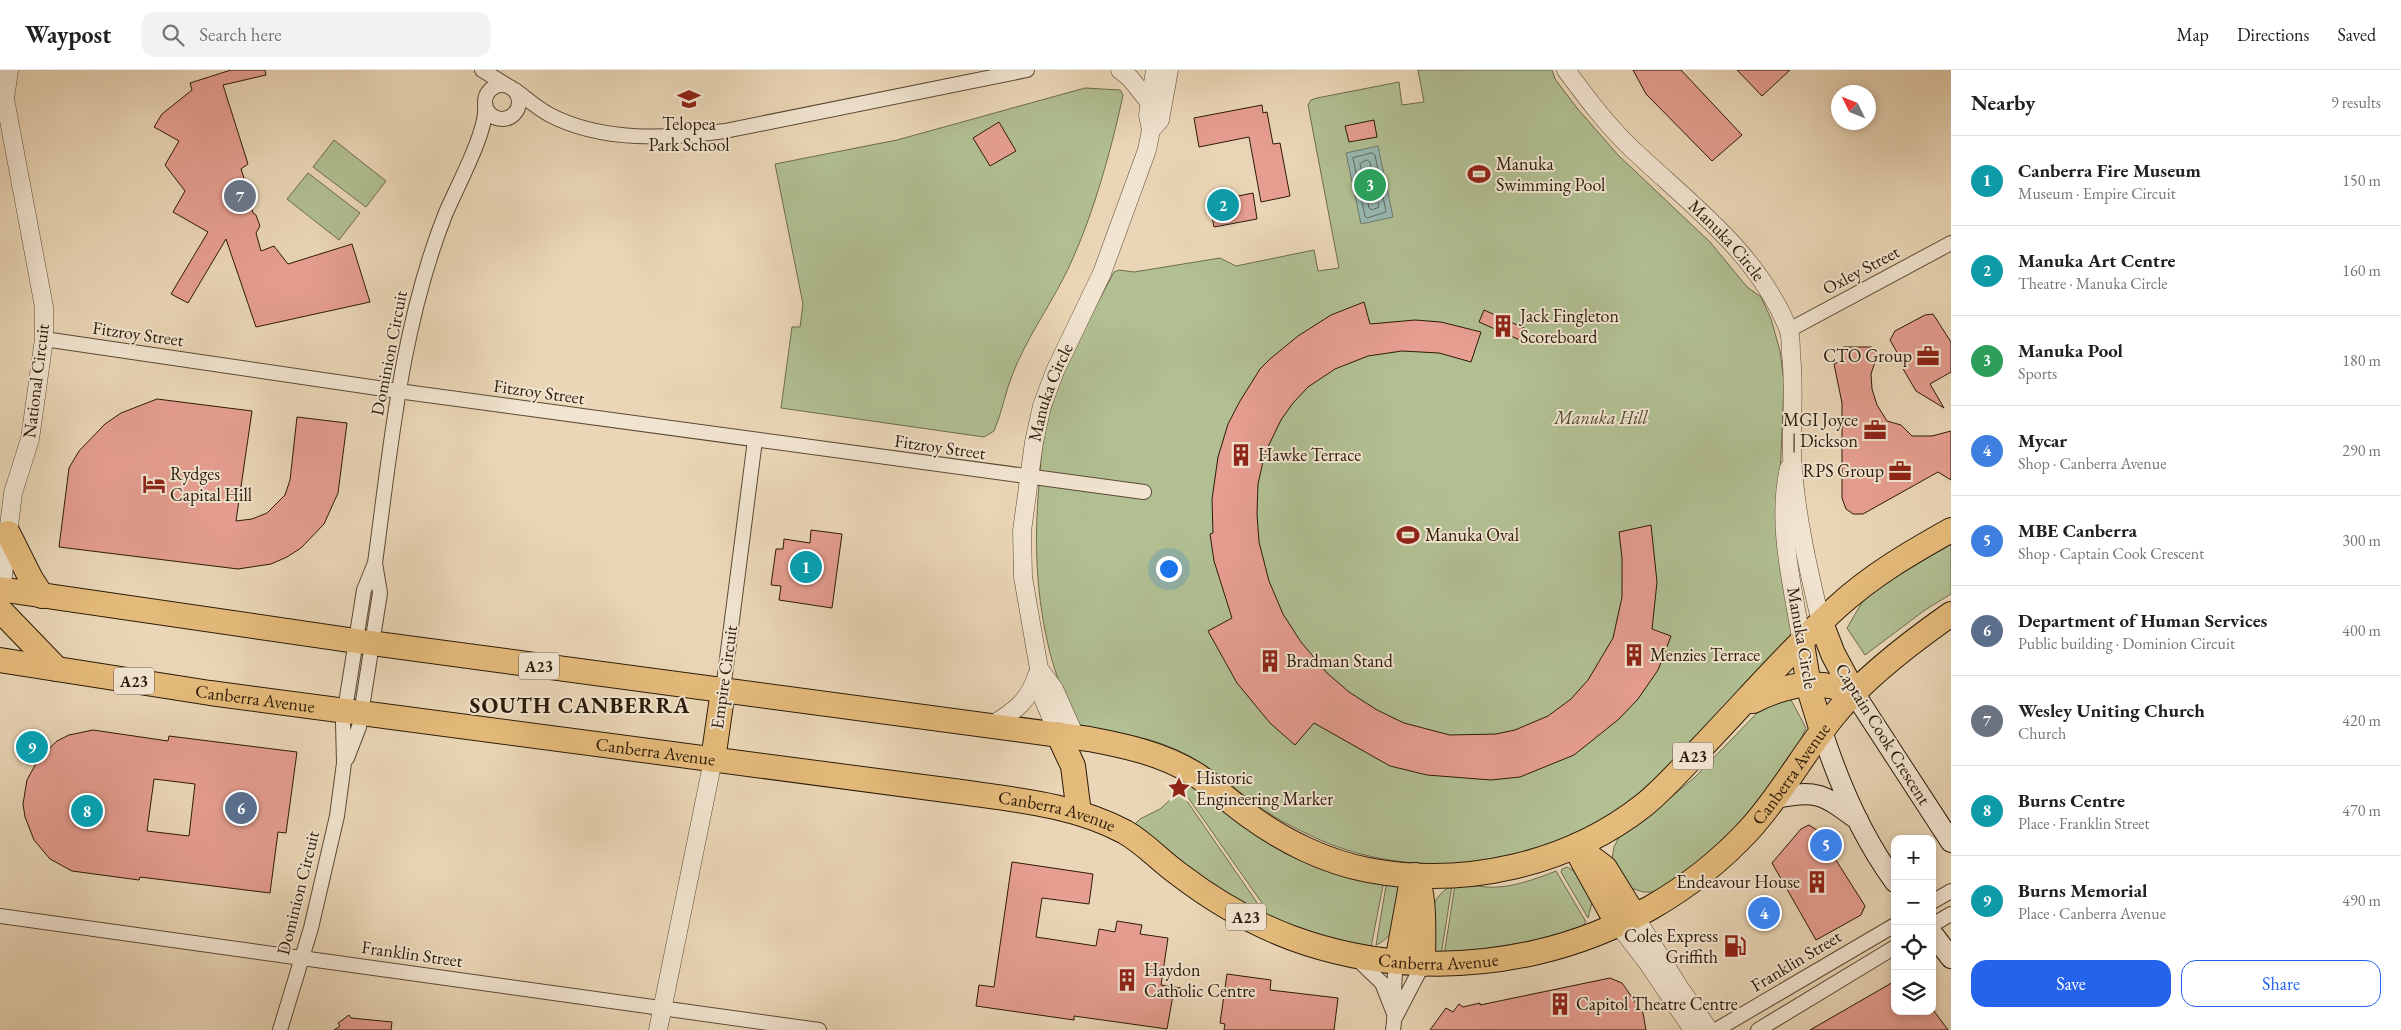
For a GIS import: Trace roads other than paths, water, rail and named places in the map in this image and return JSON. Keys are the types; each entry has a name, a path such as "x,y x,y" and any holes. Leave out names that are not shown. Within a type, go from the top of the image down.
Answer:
{"highway":[{"name":"A23","path":"0,598 42,596 364,642 1066,735 1148,752 1194,774 1273,832 1322,856 1368,870 1442,876 1487,872 1533,862 1575,846 1617,824 1649,801 1821,623 1879,572 1913,550 1951,530"},
{"path":"8,533 31,579 42,596"},
{"path":"0,598 57,669"},
{"name":"Canberra Avenue","path":"0,660 210,693 353,710 713,760 999,797 1080,813 1127,834 1179,875 1217,900 1256,922 1295,938 1353,956 1423,964 1479,962 1536,954 1572,943 1626,919 1664,899 1699,876 1731,848 1776,798 1822,731 1854,693 1921,636 1951,614"},
{"name":"Captain Cook Crescent","path":"1821,623 1833,654 1854,693"},
{"name":"Manuka Circle","path":"1802,644 1809,683 1822,731"},
{"path":"1741,706 1781,688 1809,683 1838,687 1854,693"},
{"name":"Empire Circuit","path":"713,760 723,690"},
{"path":"1066,735 1088,780 1080,813"},
{"path":"1575,846 1626,919"},
{"path":"1396,962 1414,874"},
{"path":"1414,874 1422,896 1423,964"}],"main road":[{"name":"Captain Cook Crescent","path":"1854,693 1951,842"},
{"path":"1822,731 1858,820 1877,857 1894,880"},
{"path":"1776,798 1801,793 1820,795 1858,820"},
{"path":"1936,938 1951,958"}],"street":[{"name":"National Circuit","path":"0,598 13,493 30,439 44,339 44,307 41,282 2,93 9,70"},
{"path":"482,70 549,114 596,130 677,137 734,129 1027,70"},
{"path":"1120,70 1130,78 1150,103"},
{"name":"Manuka Circle","path":"1066,735 1054,689 1040,669 1023,577 1022,531 1029,478 1042,406 1055,371 1105,265 1147,150 1151,130 1148,114 1154,70"},
{"path":"1168,77 1178,70"},
{"name":"Manuka Circle","path":"1566,70 1598,113 1631,147 1716,224 1751,262 1772,294 1789,330 1794,374 1792,456 1804,551 1821,623"},
{"name":"Manuka Circle","path":"1151,130 1160,120 1168,77"},
{"path":"512,88 498,86 491,89 486,98 485,106 492,116 509,118 521,114 549,114"},
{"path":"509,118 520,104 512,88"},
{"name":"Dominion Circuit","path":"280,1030 302,958 336,816 344,763 359,727 353,710 364,642 364,590 375,563 398,391 408,334 435,241 470,158 482,124 485,106"},
{"name":"Dominion Circuit","path":"470,158 492,128 509,118"},
{"name":"Oxley Street","path":"1789,330 1951,243"},
{"name":"Fitzroy Street","path":"44,339 398,391 1029,478 1144,492"},
{"name":"Empire Circuit","path":"723,690 755,440"},
{"name":"Manuka Circle","path":"1792,456 1784,491 1784,523 1802,644"},
{"path":"992,725 1012,713 1028,698 1040,669"},
{"name":"Empire Circuit","path":"658,1030 713,760"},
{"path":"1936,900 1951,891"},
{"path":"1936,923 1951,914"},
{"name":"Franklin Street","path":"0,916 819,1030"},
{"path":"1626,919 1657,965 1709,1030"},
{"name":"Franklin Street","path":"1716,1030 1891,927"},
{"path":"1758,1030 1891,949"},
{"path":"1353,956 1382,983 1395,1021"},
{"path":"1395,1021 1394,989 1396,962"},
{"path":"1395,1021 1423,964"},
{"path":"1657,965 1693,1030"}],"water":[{"path":"1378,146 1393,217 1361,224 1346,153"}],"place":[{"name":"Telopea Park School","path":"689,99"},
{"name":"Manuka Swimming Pool","path":"1479,174"},
{"name":"Manuka Pool","path":"1370,185"},
{"name":"Wesley Uniting Church","path":"240,196"},
{"name":"Manuka Art Centre","path":"1223,205"},
{"name":"Jack Fingleton Scoreboard","path":"1503,326"},
{"name":"CTO Group","path":"1928,356"},
{"name":"MGI Joyce | Dickson","path":"1875,430"},
{"name":"Hawke Terrace","path":"1241,455"},
{"name":"RPS Group","path":"1900,471"},
{"name":"Rydges Capital Hill","path":"154,484"},
{"name":"Manuka Oval","path":"1408,535"},
{"name":"Canberra Fire Museum","path":"806,567"},
{"name":"Menzies Terrace","path":"1634,655"},
{"name":"Bradman Stand","path":"1270,661"},
{"name":"Burns Memorial","path":"32,747"},
{"name":"Historic Engineering Marker","path":"1179,788"},
{"name":"Department of Human Services","path":"241,808"},
{"name":"Burns Centre","path":"87,811"},
{"name":"MBE Canberra","path":"1826,845"},
{"name":"Endeavour House","path":"1817,882"},
{"name":"Mycar","path":"1764,913"},
{"name":"Coles Express Griffith","path":"1735,946"},
{"name":"Haydon Catholic Centre","path":"1127,980"},
{"name":"Capitol Theatre Centre","path":"1560,1004"}],"district":[{"name":"SOUTH CANBERRA","path":"580,705"}],"park label":[{"name":"Manuka Hill","path":"1601,418"}]}
